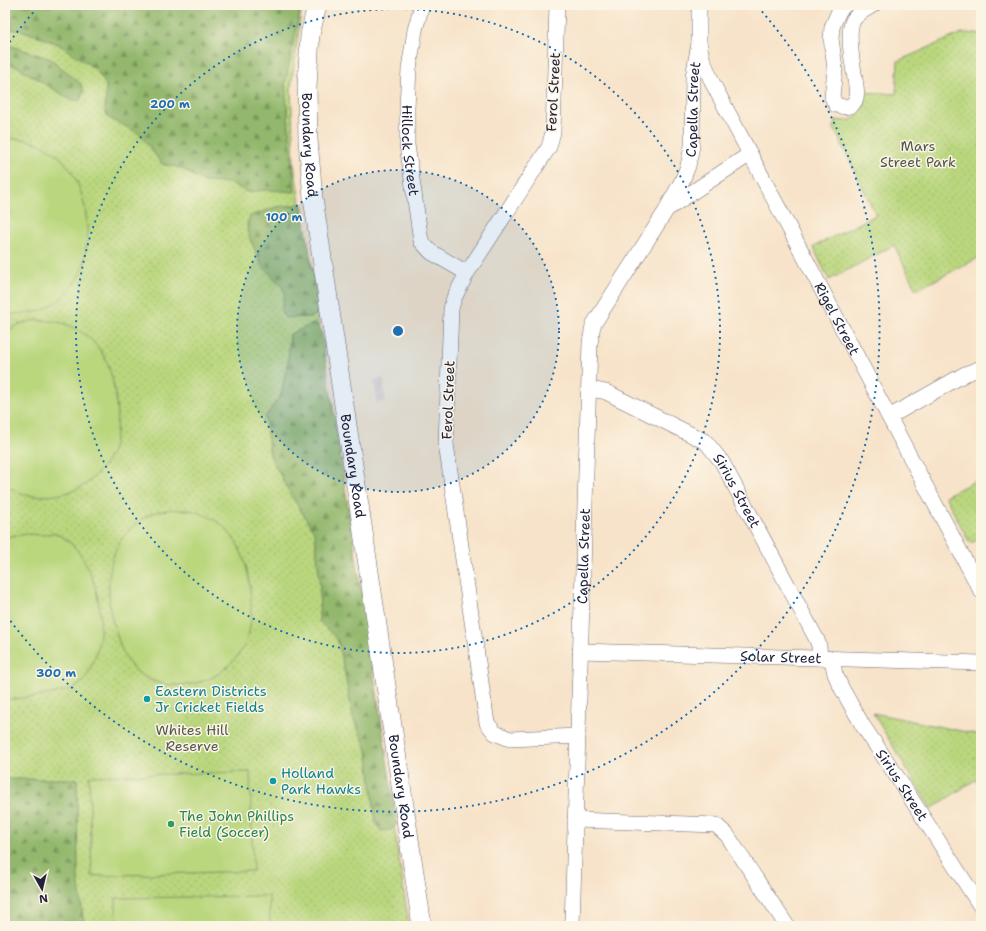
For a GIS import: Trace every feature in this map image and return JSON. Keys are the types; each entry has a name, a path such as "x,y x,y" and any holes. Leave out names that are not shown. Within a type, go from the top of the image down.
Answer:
{"main road":[{"name":"Boundary Road","path":"317,5 310,35 307,87 308,140 313,198 422,926"}],"street":[{"name":"Hillock Street","path":"422,5 415,30 409,69 407,107 407,145 421,241 431,252 467,273"},
{"name":"Ferol Street","path":"557,5 553,132 548,147 467,273 454,298 451,309 446,444 487,723 495,733 510,739 578,736"},
{"name":"Capella Street","path":"572,926 590,343 593,326 667,209 688,166 692,146 693,77 699,43 699,5"},
{"path":"844,5 839,11 832,27 831,38 835,69 832,97 836,105 843,107 852,105 856,100 850,38 852,24 857,16 873,5"},
{"name":"Rigel Street","path":"699,43 702,58 713,84 981,591"},
{"name":"Capella Street","path":"667,209 750,154"},
{"path":"889,418 965,374 981,368"},
{"name":"Sirius Street","path":"589,390 606,392 706,442 722,462 819,646 826,658 833,664 835,674 842,689 863,726 981,907"},
{"name":"Solar Street","path":"580,651 981,663"},
{"path":"575,820 699,824 716,826 727,835 787,926"}],"shaded area":[{"path":"383,378 386,401 377,403 374,380"}],"green space":[{"name":"Whites Hill Reserve","path":"5,5 302,5 291,87 294,164 409,926 5,926"},
{"path":"5,5 301,5 285,84 295,192 267,190 247,192 231,183 204,182 181,168 162,164 140,134 109,118 105,111 106,85 96,69 58,44 24,31 5,28"},
{"name":"Mars Street Park","path":"962,33 981,34 981,258 978,258 916,290 894,245 829,280 813,247 876,215 833,126 836,120 848,121 857,116 864,104 863,92 896,94 898,61"},
{"path":"5,44 51,59 80,83 84,91 80,100 71,100 18,67 5,62"},
{"path":"5,139 22,139 38,144 52,151 65,163 71,170 81,192 87,223 85,260 77,279 68,291 58,301 47,308 15,314 5,314"},
{"path":"302,204 319,312 312,317 285,318 281,311 285,293 281,285 262,266 248,234 247,225 250,216 276,207"},
{"path":"36,320 68,325 92,341 107,362 116,399 117,426 115,438 111,454 103,466 93,478 81,487 67,493 50,496 30,496 20,493 5,485 5,332 20,324"},
{"path":"315,323 321,330 397,824 391,830 381,831 376,823 367,749 353,717 340,648 337,639 319,621 320,586 315,533 291,495 270,456 265,417 281,395 288,360 290,334"},
{"path":"981,478 981,539 970,543 945,496"},
{"path":"171,509 189,510 202,514 218,522 230,533 245,563 251,597 251,619 249,631 246,642 238,655 226,668 215,676 197,683 183,685 155,682 140,674 130,665 118,640 111,617 110,606 110,569 113,557 124,536 141,520 153,513"},
{"path":"53,533 63,537 73,546 88,568 93,581 97,595 100,622 100,638 97,650 85,678 79,685 65,691 5,700 5,537"},
{"path":"873,713 981,735 981,785 975,780 931,809"},
{"name":"The John Phillips Field (Soccer)","path":"250,772 253,871 92,876 89,776"},
{"path":"5,779 77,779 78,877 84,926 5,926"},
{"path":"269,896 270,926 117,926 116,898"}],"place":[{"name":"Eastern Districts Jr Cricket Fields","path":"147,699"},
{"name":"Holland Park Hawks","path":"273,781"},
{"name":"The John Phillips Field (Soccer)","path":"171,824"}]}
